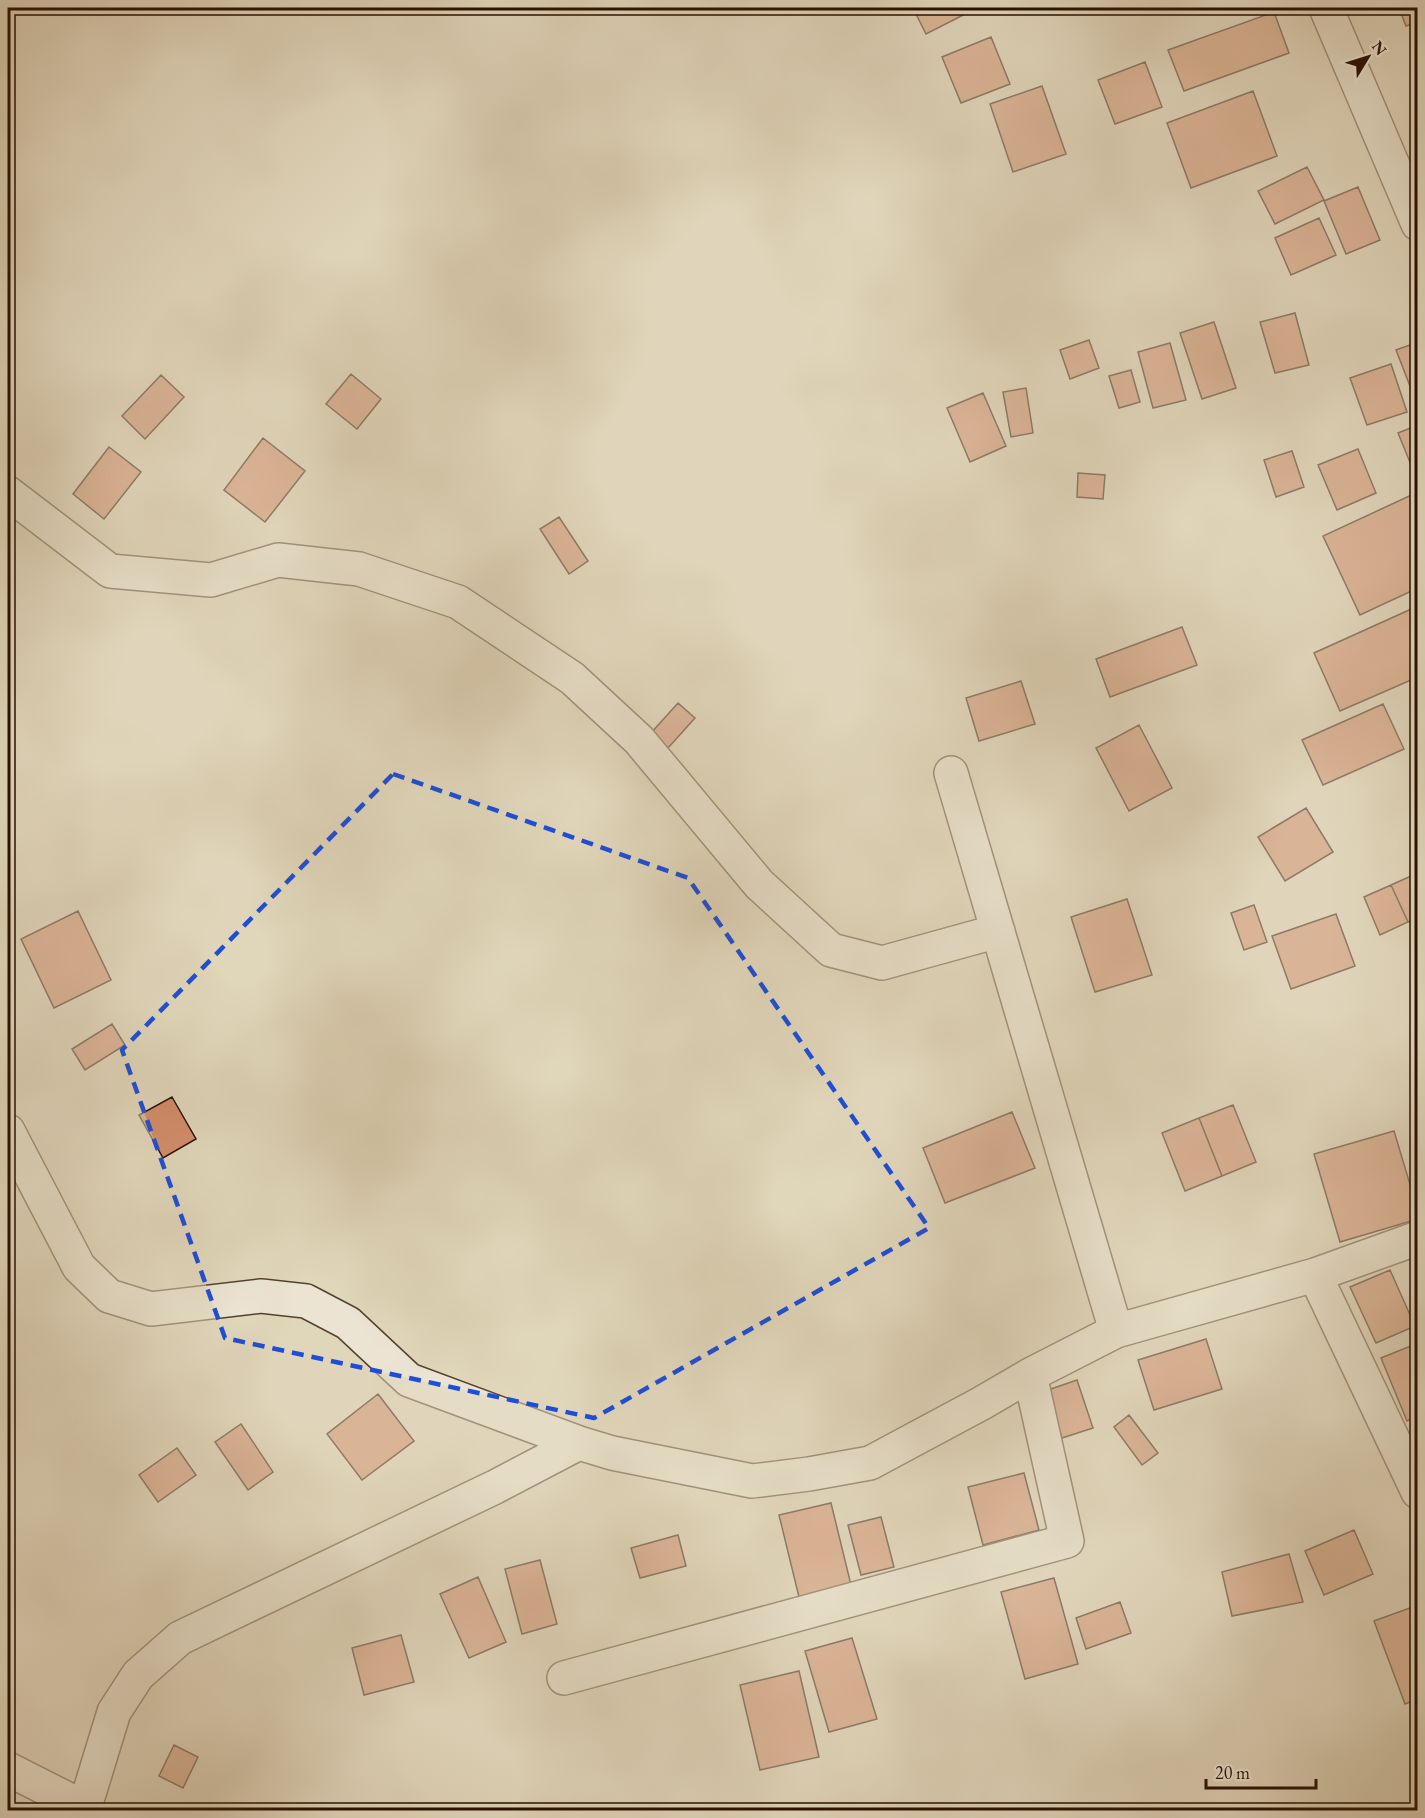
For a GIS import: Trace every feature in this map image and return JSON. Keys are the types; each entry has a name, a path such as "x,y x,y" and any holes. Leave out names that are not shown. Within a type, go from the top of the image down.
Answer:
{"street":[{"path":"1326,8 1418,224"},
{"path":"8,493 110,571 211,580 278,560 358,569 458,602 572,678 639,740 759,884 831,950 882,963 998,931"},
{"path":"951,773 1116,1330"},
{"path":"8,1131 80,1267 109,1296 151,1309 261,1296 306,1301 348,1323 409,1380 612,1453 753,1481 870,1463 1116,1330 1314,1275 1418,1238"},
{"path":"1314,1275 1418,1492"},
{"path":"564,1678 1067,1541 1030,1375"},
{"path":"8,1769 85,1809 114,1712 138,1675 180,1638 495,1487 579,1443"}],"highlighted area":[{"path":"393,774 688,878 929,1228 594,1418 225,1338 122,1050"}],"building":[{"path":"913,8 977,8 926,34"},
{"path":"1399,8 1418,8 1418,22 1406,26"},
{"path":"1274,12 1289,53 1184,91 1168,50"},
{"path":"991,37 1010,84 961,103 942,57"},
{"path":"1145,62 1162,107 1115,124 1098,80"},
{"path":"1042,86 1066,154 1013,172 990,104"},
{"path":"1253,91 1277,156 1191,188 1167,123"},
{"path":"1307,167 1324,200 1275,224 1258,191"},
{"path":"1358,187 1380,240 1346,254 1324,201"},
{"path":"1319,218 1336,255 1291,275 1275,238"},
{"path":"1295,313 1309,365 1275,373 1260,322"},
{"path":"1214,322 1236,388 1202,399 1180,333"},
{"path":"1089,340 1099,368 1070,379 1060,350"},
{"path":"1418,342 1418,398 1415,399 1396,350"},
{"path":"1170,343 1186,400 1153,408 1138,352"},
{"path":"1391,364 1407,412 1367,425 1350,378"},
{"path":"1131,370 1140,402 1119,408 1109,376"},
{"path":"351,374 381,399 357,429 326,404"},
{"path":"161,375 184,397 145,439 122,416"},
{"path":"1026,388 1033,433 1011,437 1003,392"},
{"path":"983,393 1006,446 970,462 947,408"},
{"path":"1418,425 1418,476 1416,477 1398,433"},
{"path":"263,438 305,471 265,522 224,490"},
{"path":"109,447 141,472 104,519 73,494"},
{"path":"1358,449 1376,493 1337,510 1318,465"},
{"path":"1292,451 1304,487 1276,497 1264,460"},
{"path":"1078,473 1105,475 1103,499 1077,497"},
{"path":"1418,492 1418,588 1360,615 1323,536"},
{"path":"559,517 588,561 569,574 540,529"},
{"path":"1418,606 1418,677 1340,711 1314,653"},
{"path":"1182,627 1197,665 1110,697 1096,659"},
{"path":"1021,681 1035,724 979,741 966,698"},
{"path":"678,703 695,718 668,748 651,733"},
{"path":"1383,704 1404,749 1323,785 1302,740"},
{"path":"1139,725 1172,788 1129,811 1096,748"},
{"path":"1306,808 1333,852 1285,881 1258,837"},
{"path":"1418,873 1418,918 1408,922 1391,885"},
{"path":"1391,885 1408,922 1380,935 1364,897"},
{"path":"1127,899 1152,975 1095,992 1071,917"},
{"path":"1254,905 1267,942 1244,950 1231,913"},
{"path":"78,911 111,980 54,1008 21,939"},
{"path":"1336,914 1355,966 1291,989 1272,936"},
{"path":"112,1024 125,1045 85,1070 72,1049"},
{"path":"172,1097 196,1139 163,1158 139,1115"},
{"path":"1233,1105 1256,1162 1222,1176 1199,1118"},
{"path":"1012,1112 1035,1168 945,1203 923,1148"},
{"path":"1199,1118 1222,1176 1185,1191 1162,1133"},
{"path":"1394,1131 1418,1211 1418,1219 1340,1242 1314,1154"},
{"path":"1390,1270 1415,1326 1376,1343 1350,1287"},
{"path":"1206,1339 1222,1389 1154,1410 1138,1360"},
{"path":"1418,1343 1418,1416 1407,1421 1381,1358"},
{"path":"1077,1380 1093,1428 1062,1438 1045,1391"},
{"path":"378,1394 414,1441 362,1480 327,1434"},
{"path":"1129,1415 1158,1453 1142,1465 1114,1427"},
{"path":"241,1424 273,1472 248,1490 215,1442"},
{"path":"177,1448 196,1475 158,1502 139,1475"},
{"path":"1024,1473 1039,1530 983,1545 968,1487"},
{"path":"831,1503 851,1585 799,1597 779,1515"},
{"path":"881,1517 894,1567 861,1575 848,1525"},
{"path":"1354,1530 1373,1574 1324,1595 1305,1551"},
{"path":"678,1535 686,1566 640,1578 631,1548"},
{"path":"1289,1554 1303,1602 1232,1616 1222,1572"},
{"path":"540,1560 557,1624 522,1634 505,1569"},
{"path":"478,1577 506,1642 469,1658 440,1594"},
{"path":"1054,1578 1078,1664 1025,1679 1001,1592"},
{"path":"1120,1602 1131,1633 1086,1649 1076,1618"},
{"path":"1418,1605 1418,1699 1405,1704 1374,1621"},
{"path":"401,1635 414,1682 364,1695 352,1648"},
{"path":"852,1638 877,1719 829,1732 805,1651"},
{"path":"799,1671 819,1757 760,1770 740,1685"},
{"path":"174,1745 198,1757 183,1788 159,1776"}]}
